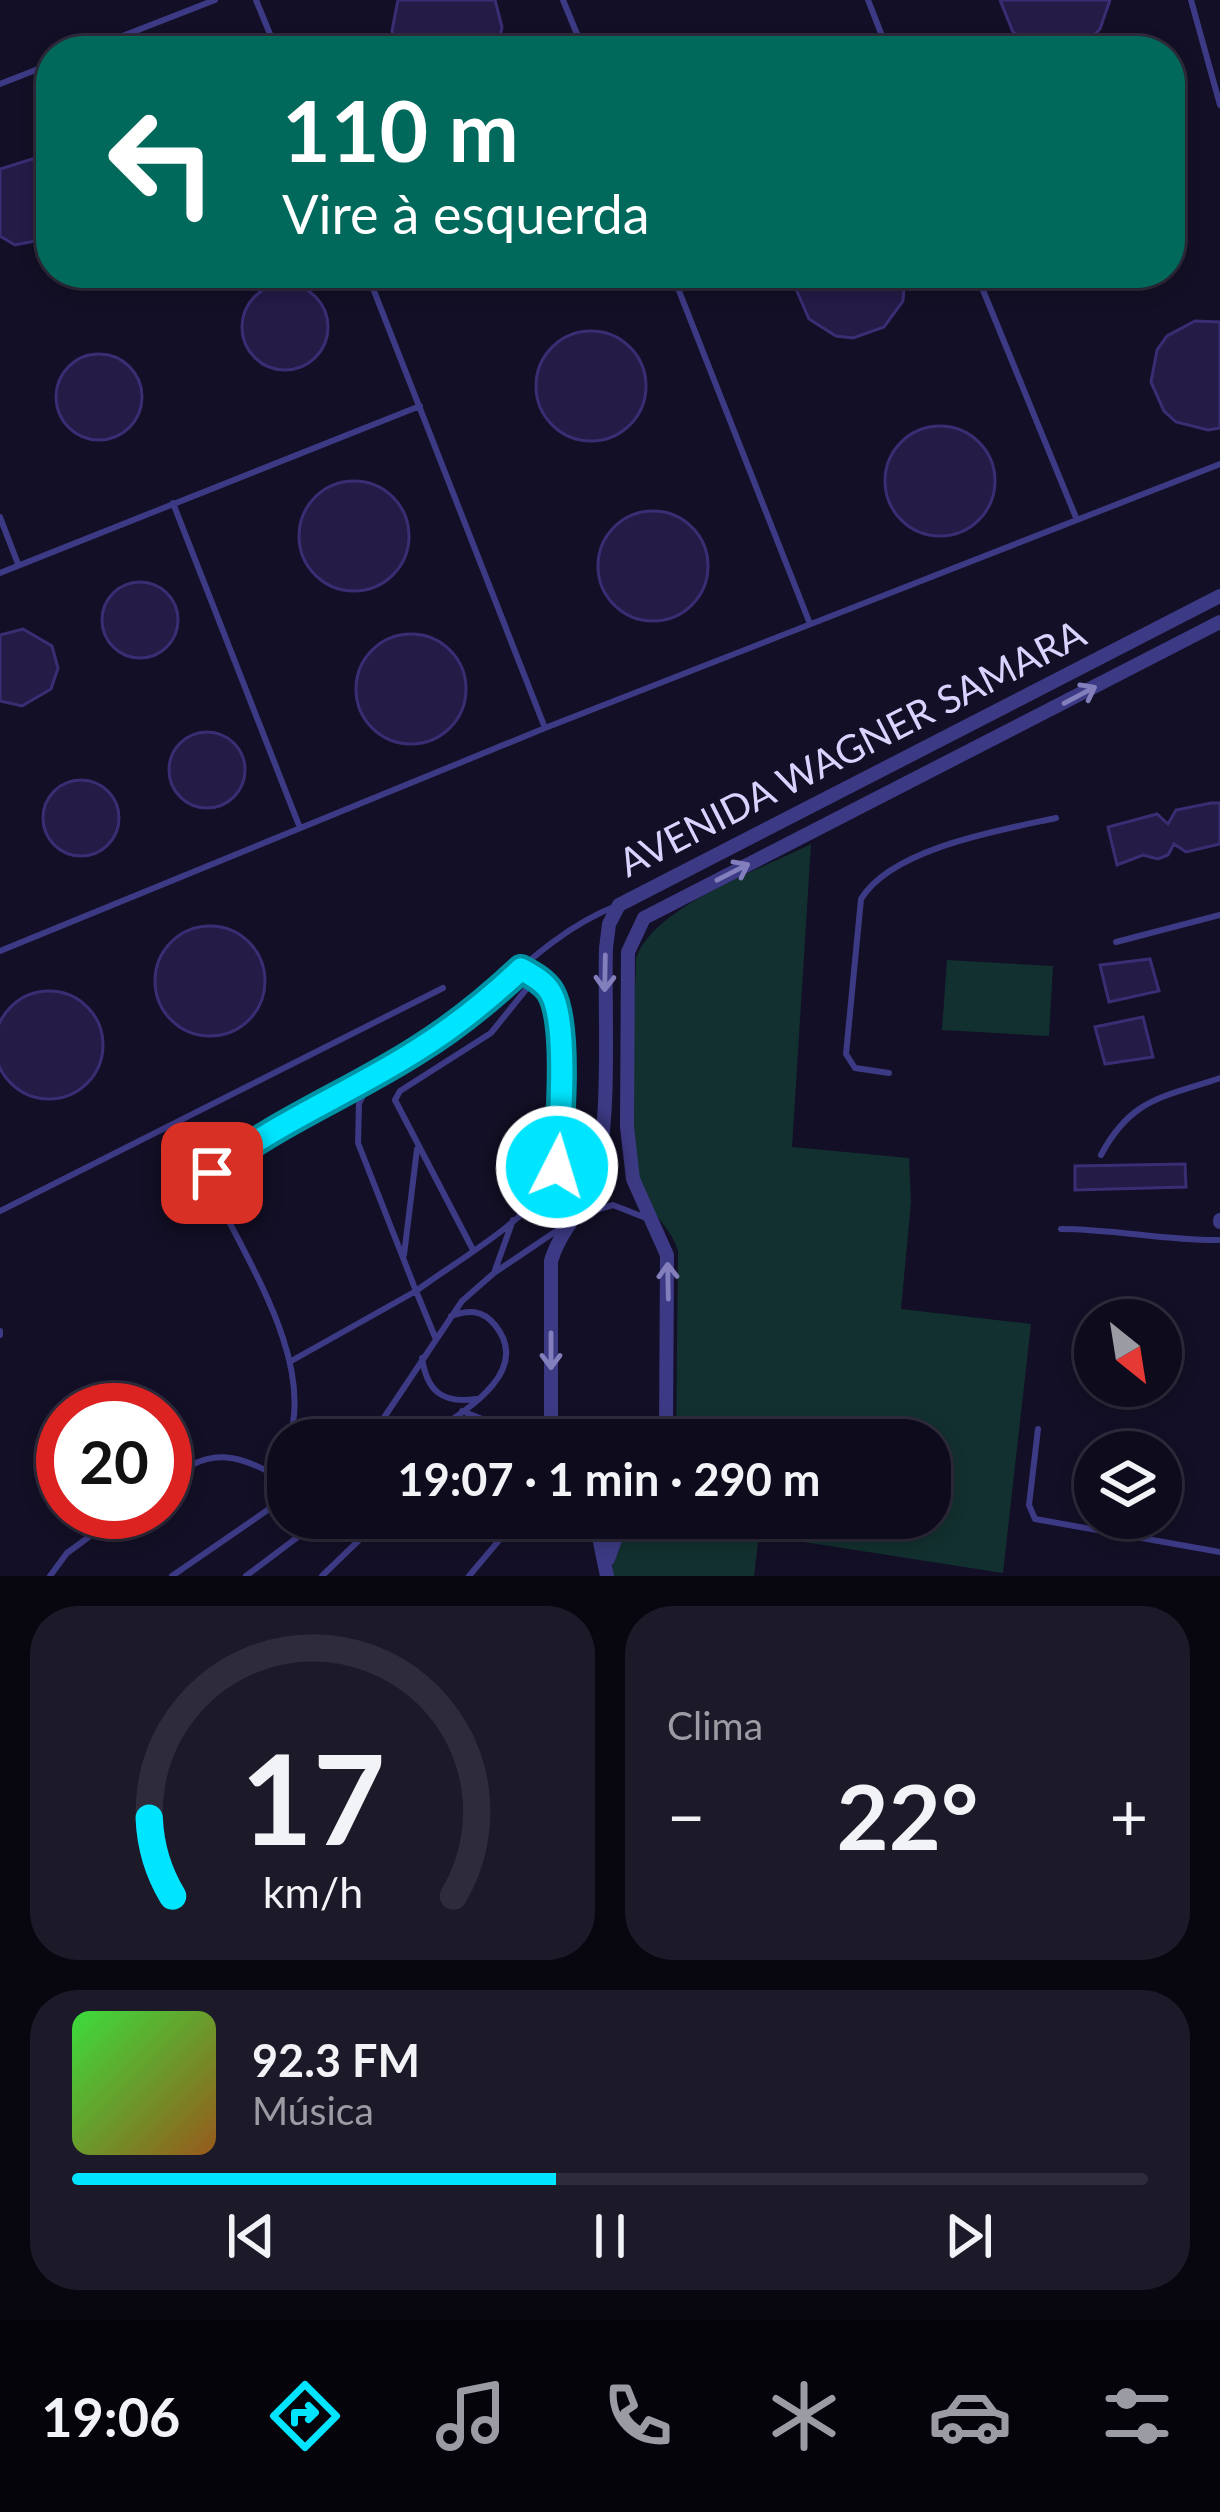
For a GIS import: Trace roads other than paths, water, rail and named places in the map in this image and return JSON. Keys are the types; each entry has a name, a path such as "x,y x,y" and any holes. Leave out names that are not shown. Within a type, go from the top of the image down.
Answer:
{"street":[{"name":"AVENIDA WAGNER SAMARA","path":"551,1419 550,1261 567,1223 585,1201 598,1166 606,948 609,925 620,904 1220,596"},
{"name":"AVENIDA WAGNER SAMARA","path":"667,1419 668,1268 628,1162 628,952 644,918 1220,622"},
{"path":"600,1539 607,1570"},
{"path":"607,1570 617,1539"}],"lane":[{"path":"123,36 215,0"},
{"path":"256,0 271,36"},
{"path":"563,0 578,36"},
{"path":"868,0 882,36"},
{"path":"1191,0 1220,105"},
{"path":"0,84 36,70"},
{"path":"373,288 545,728"},
{"path":"677,288 810,625"},
{"path":"982,288 1077,520"},
{"path":"0,573 420,406"},
{"path":"0,951 545,728 1220,464"},
{"path":"173,502 300,828"},
{"path":"0,517 19,565"},
{"path":"889,1073 855,1067 845,1054 861,899 869,885 915,859 975,836 1056,818"},
{"path":"292,1419 296,1395 292,1360 209,1177 242,1150 374,1075 480,1007 587,917 620,904"},
{"path":"1116,942 1220,915"},
{"path":"292,1360 416,1292 538,1198 557,1167 562,1107 557,1014 549,989 521,969"},
{"path":"472,1249 396,1103 397,1095 491,1034 536,977"},
{"path":"0,1211 443,988"},
{"path":"374,1075 358,1103 358,1143 435,1337"},
{"path":"1101,1155 1129,1113 1146,1102 1220,1078"},
{"path":"404,1256 418,1146"},
{"path":"383,1419 450,1316 494,1273 591,1208 613,1205 634,1210 652,1222"},
{"path":"494,1273 514,1217"},
{"path":"1061,1229 1220,1240"},
{"path":"450,1316 479,1312 498,1327 504,1340 501,1372 479,1399 451,1419"},
{"path":"422,1358 435,1392 447,1400 479,1399"},
{"path":"462,1411 482,1419"},
{"path":"1038,1429 1029,1505 1035,1519 1220,1552"},
{"path":"192,1465 205,1457 229,1456 267,1472"},
{"path":"172,1576 267,1510"},
{"path":"50,1576 67,1553 86,1539"},
{"path":"246,1576 295,1539"},
{"path":"322,1576 360,1539"},
{"path":"469,1576 500,1539"}]}
